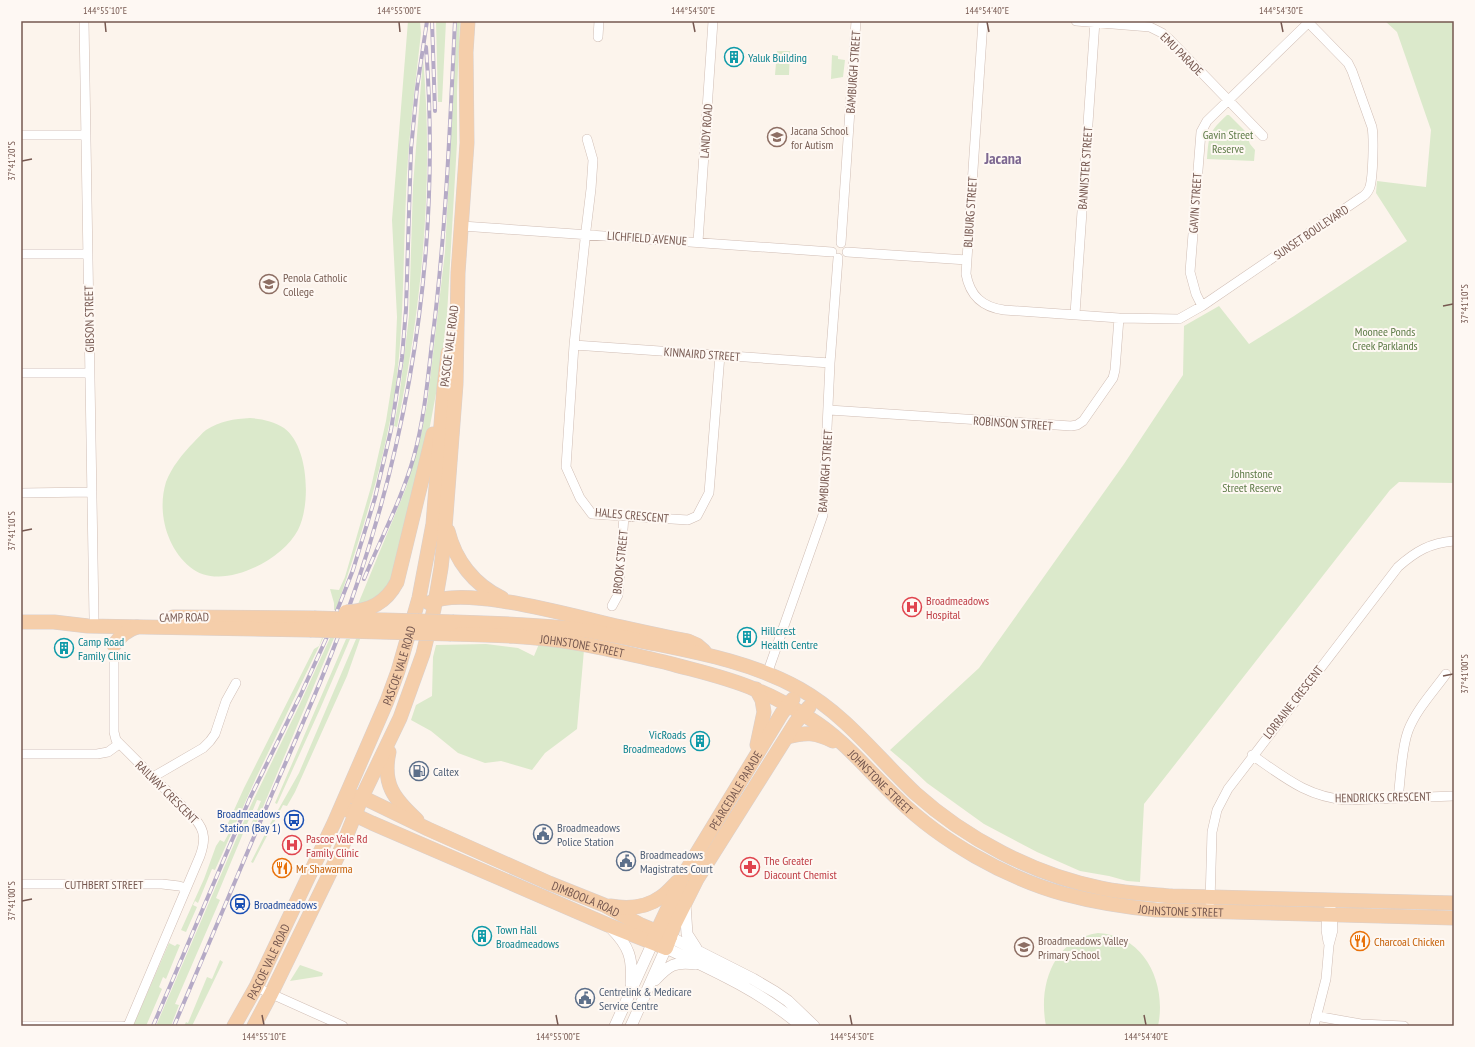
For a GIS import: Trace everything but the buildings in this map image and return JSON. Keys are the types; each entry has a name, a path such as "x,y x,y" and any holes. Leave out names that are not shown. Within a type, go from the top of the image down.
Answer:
{"main road":[{"name":"PASCOE VALE ROAD","path":"234,1026 256,987 334,823 387,701 398,671 419,598 433,524 444,387 458,273 462,226 467,143 466,52 468,21"},
{"name":"PASCOE VALE ROAD","path":"254,1026 339,854 362,797 391,740 424,654 442,568 456,384 458,273"},
{"path":"312,624 329,613 357,611 373,607 388,596 397,582 409,539 444,387"},
{"path":"446,520 454,550 468,572 486,589 511,602"},
{"path":"410,626 422,608 436,600 470,598 511,602 688,640 705,651 723,658"},
{"name":"CAMP ROAD","path":"21,622 54,622 76,626 94,622 246,617 312,624"},
{"path":"94,622 110,634 114,645"},
{"name":"CAMP ROAD","path":"94,622 139,626 312,624"},
{"name":"JOHNSTONE STREET","path":"312,624 453,628 574,643 613,649 709,674 756,689 787,705 835,736 850,749 899,800 926,824 950,841 999,868 1044,887 1087,900 1125,907 1156,910 1454,918"},
{"name":"JOHNSTONE STREET","path":"453,628 513,624 597,632 723,658 767,674 801,690 847,724 927,803 967,832 1022,863 1049,874 1090,886 1134,894 1454,903"},
{"path":"114,645 127,631 139,626"},
{"path":"652,644 651,648 654,652 689,661 709,674"},
{"path":"749,766 759,738 764,712 762,700 756,689"},
{"name":"PEARCEDALE PARADE","path":"655,937 683,876 787,705 801,690"},
{"name":"PEARCEDALE PARADE","path":"668,942 685,902 697,879 802,714 816,700"},
{"path":"787,737 804,732 812,733 826,737 850,749"},
{"path":"391,740 386,768 390,787 398,800 428,829"},
{"name":"DIMBOOLA ROAD","path":"655,937 635,922 604,904 549,883 428,829 362,797 343,800 355,815 608,925 655,937 668,942"},
{"path":"719,816 732,823"},
{"path":"604,904 620,908 631,908 648,904 661,897 683,876"},
{"path":"1087,900 1090,886"}],"street":[{"name":"GIBSON STREET","path":"84,21 94,622"},
{"path":"598,37 599,21"},
{"name":"LANDY ROAD","path":"698,242 713,21"},
{"name":"BAMBURGH STREET","path":"841,243 856,21"},
{"name":"BLIBURG STREET","path":"983,21 966,274 970,288 980,302 988,306 1004,310 1075,314"},
{"name":"EMU PARADE","path":"1076,21 1142,26 1157,29 1169,39 1263,136"},
{"name":"BANNISTER STREET","path":"1075,314 1095,22"},
{"name":"GAVIN STREET","path":"1202,306 1196,294 1190,272 1201,132 1207,121 1308,22"},
{"name":"SUNSET BOULEVARD","path":"1075,314 1119,318 1179,319 1202,306 1368,192 1370,187 1373,132 1352,71 1345,60 1308,22"},
{"path":"21,135 86,135"},
{"name":"HALES CRESCENT","path":"587,139 593,160 592,189 574,345 566,467 580,498 592,514 688,520 697,516 709,493 720,355"},
{"name":"LICHFIELD AVENUE","path":"462,226 698,242 835,255"},
{"path":"841,243 846,246 847,252 844,257 835,255 835,245 841,243"},
{"path":"847,252 967,260"},
{"path":"21,254 88,254"},
{"name":"BAMBURGH STREET","path":"767,674 823,515 835,255"},
{"name":"ROBINSON STREET","path":"829,410 1071,426 1077,425 1083,421 1113,378 1119,318"},
{"name":"KINNAIRD STREET","path":"574,345 830,363"},
{"path":"21,373 90,373"},
{"path":"21,492 92,492"},
{"name":"BROOK STREET","path":"612,606 618,595 624,516"},
{"name":"LORRAINE CRESCENT","path":"1210,912 1211,838 1217,810 1228,789 1398,567 1410,556 1432,544 1454,540"},
{"path":"21,754 105,753 119,744 116,740 114,732 114,645"},
{"path":"1398,798 1405,743 1408,732 1412,723 1446,674"},
{"path":"153,777 203,748 210,742 215,734 226,701 236,683"},
{"name":"RAILWAY CRESCENT","path":"119,744 199,823 204,834 203,849 128,1026"},
{"name":"HENDRICKS CRESCENT","path":"1252,756 1295,784 1320,796 1334,799 1347,800 1454,796"},
{"name":"CUTHBERT STREET","path":"21,884 162,884 186,888"},
{"path":"1314,1026 1326,979 1329,945 1333,930 1330,915 1330,900"},
{"path":"685,902 687,934 697,950"},
{"path":"608,925 622,939 632,961 631,991"},
{"name":"PEARCEDALE PARADE","path":"615,1026 655,937"},
{"name":"PEARCEDALE PARADE","path":"631,1026 668,942"},
{"name":"DIMBOOLA ROAD","path":"668,942 697,950 766,993 801,1026"},
{"name":"DIMBOOLA ROAD","path":"668,942 704,966 788,1001 814,1026"},
{"path":"650,985 664,970 673,965 683,963 704,966"},
{"path":"256,987 343,1026"},
{"path":"1316,1016 1361,1024 1404,1026"},
{"path":"21,1026 122,1026"}],"green space":[{"path":"408,21 420,21 421,33 408,154 402,314 396,385 386,442 379,471 363,527 336,610 334,610 334,603 330,589 339,590 345,577 371,487 386,421 395,364 397,317 392,220"},
{"path":"436,21 446,21 442,102 438,102"},
{"path":"457,21 460,21 457,92 457,143 447,315 441,367 429,431 390,588 356,609 406,488 421,435 427,405 445,252"},
{"name":"Johnstone Street Reserve","path":"1385,21 1454,21 1454,483 1399,482 1390,490 1144,804 1140,882 1127,881 1080,871 1037,852 984,824 927,783 890,750 979,668 1124,464 1183,375 1184,326 1219,306 1249,344 1407,241 1376,193 1377,181 1426,187 1431,130 1397,32"},
{"path":"777,51 790,51 789,75 775,75"},
{"path":"832,55 838,56 838,59 845,60 843,77 831,79"},
{"path":"423,58 427,151 424,244 413,336 397,427 394,426 399,399 409,316 413,186"},
{"name":"Gavin Street Reserve","path":"1227,115 1229,115 1245,131 1250,144 1255,150 1254,161 1207,159 1208,144 1211,134"},
{"path":"250,418 268,421 284,428 299,448 303,462 306,491 302,519 298,530 290,542 279,553 265,562 249,570 233,575 217,577 203,574 190,567 182,559 169,539 163,516 163,493 166,482 174,466 190,446 206,430 227,421"},
{"path":"323,638 256,778 215,870 212,869 198,903 195,901 193,905 197,907 186,932 181,930 204,879 216,846 220,840 224,842 229,833 225,830 244,788 314,649 319,646"},
{"path":"330,638 334,638 253,831 249,829 261,801 257,800 216,898 220,900 175,1004 179,1005 171,1026 156,1026 250,807"},
{"path":"346,639 350,639 277,804 275,803"},
{"path":"356,639 360,639 347,676 295,792 287,806 283,805 253,863 251,862 269,826 299,773"},
{"path":"486,644 518,648 534,656 539,644 584,650 577,729 545,753 532,770 501,761 485,763 458,753 431,731 411,720 416,705 432,696 433,657 436,645"},
{"path":"1098,933 1114,936 1128,942 1140,952 1149,964 1159,994 1160,1010 1158,1026 1046,1026 1044,995 1052,967 1070,944 1083,937"},
{"path":"169,943 175,946 177,944 180,945 166,979 163,977 159,987 162,989 146,1026 133,1026"},
{"path":"220,960 223,962 192,1026 184,1026 186,1022 188,1023 207,977 212,979"},
{"path":"300,965 323,973 322,976 290,981"}],"railway":[{"path":"153,1026 250,798 326,639 353,570 375,498 391,430 402,358 406,309 411,149 417,88 427,21"},
{"path":"432,21 435,111"},
{"path":"364,579 409,472 418,441 424,411 441,256 447,178 455,21"},
{"path":"174,1026 306,716 348,611 377,519 394,453 408,386 426,251 429,183 429,115 426,47"}],"place":[{"name":"Yaluk Building","path":"734,57"},
{"name":"Jacana School for Autism","path":"777,137"},
{"name":"Penola Catholic College","path":"269,284"},
{"name":"Broadmeadows Hospital","path":"912,607"},
{"name":"Hillcrest Health Centre","path":"747,637"},
{"name":"Camp Road Family Clinic","path":"64,648"},
{"name":"VicRoads Broadmeadows","path":"700,741"},
{"name":"Caltex","path":"419,771"},
{"name":"Broadmeadows Station (Bay 1)","path":"294,820"},
{"name":"Broadmeadows Police Station","path":"543,834"},
{"name":"Pascoe Vale Rd Family Clinic","path":"292,845"},
{"name":"Broadmeadows Magistrates Court","path":"626,861"},
{"name":"The Greater Diacount Chemist","path":"750,867"},
{"name":"Mr Shawarma","path":"282,868"},
{"name":"Broadmeadows","path":"240,904"},
{"name":"Town Hall Broadmeadows","path":"482,936"},
{"name":"Charcoal Chicken","path":"1360,941"},
{"name":"Broadmeadows Valley Primary School","path":"1024,947"},
{"name":"Centrelink & Medicare Service Centre","path":"585,998"}],"district":[{"name":"Jacana","path":"1003,158"}],"park label":[{"name":"Moonee Ponds Creek Parklands","path":"1385,338"}]}
